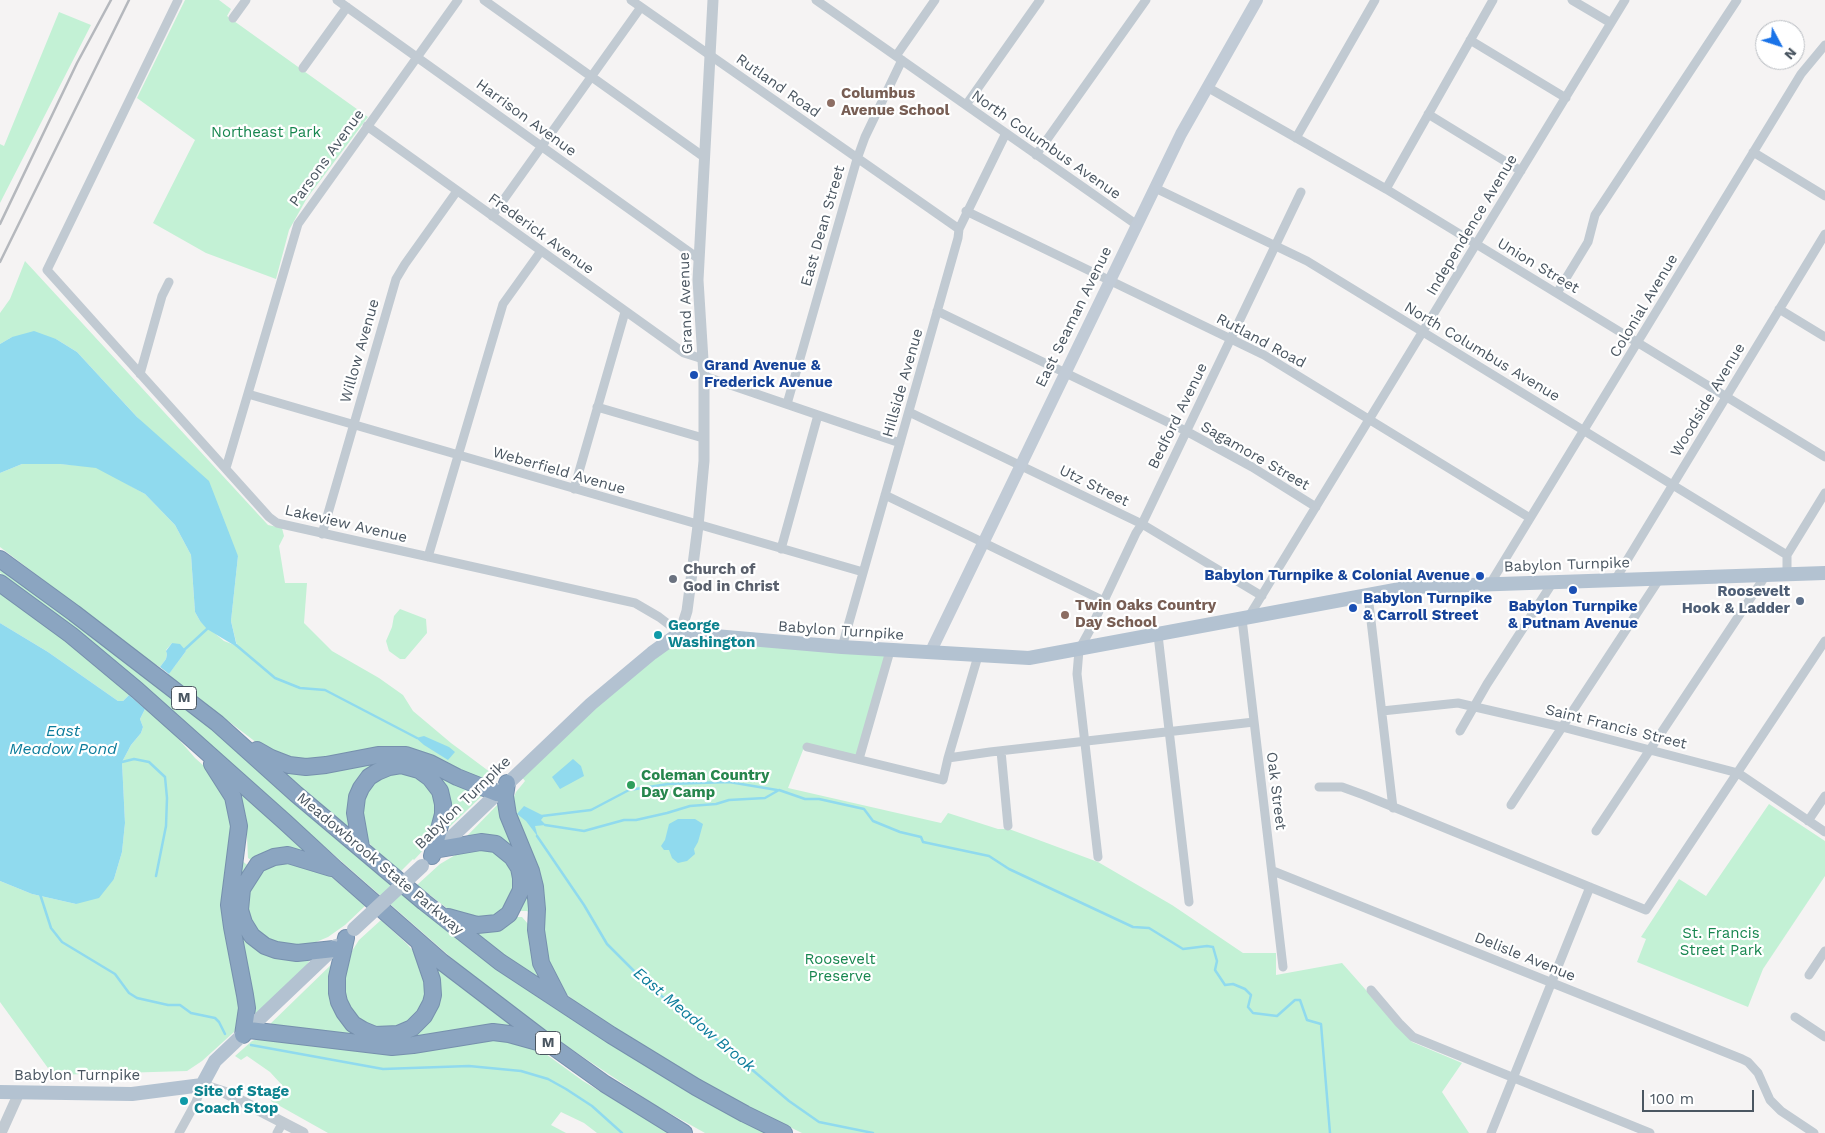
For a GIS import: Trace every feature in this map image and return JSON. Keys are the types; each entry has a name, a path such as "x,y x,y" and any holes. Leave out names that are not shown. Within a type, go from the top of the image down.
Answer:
{"highway":[{"name":"Meadowbrook State Parkway","path":"0,560 74,613 227,732 296,794 500,962 696,1087 784,1133"},
{"name":"Meadowbrook State Parkway","path":"0,583 70,635 137,690 442,962 605,1084 684,1133"},
{"path":"227,732 271,758 289,765 306,767 326,765 378,754 406,755 430,763 457,777 506,790 506,808 531,870 535,887 536,930 541,964 562,1002"},
{"path":"202,748 233,797 239,826 229,905 246,1002 246,1032 392,1047 493,1032 509,1034 552,1046"},
{"path":"361,848 355,813 357,798 361,788 377,772 389,767 402,765 419,770 430,778 440,791 443,814 431,857"},
{"path":"238,841 241,853 246,861 258,864"},
{"path":"431,857 481,842 501,847 512,857 519,868 521,878 521,890 509,914 497,923 477,925 442,916"},
{"path":"336,869 288,855 274,857 258,864 242,889 240,901 240,910 244,923 252,936 265,946 284,952 297,953 345,939 337,977 339,1002 353,1024 375,1035 398,1034 412,1028 424,1016 431,1003 433,995 432,980 419,942"},
{"path":"509,914 524,914 536,930"}],"main road":[{"name":"East Seaman Avenue","path":"930,653 1181,134 1257,0"},
{"name":"Babylon Turnpike","path":"0,1092 132,1094 202,1084 215,1061 591,704 652,653 680,633 890,651 1029,658 1412,587 1825,573"}],"street":[{"name":"Lakeview Avenue","path":"178,0 47,270 269,517 277,523 635,603 659,617 680,633"},
{"path":"233,18 246,0"},
{"name":"Harrison Avenue","path":"337,0 699,259"},
{"name":"Parsons Avenue","path":"226,468 298,224 458,0"},
{"path":"484,0 704,158"},
{"name":"Rutland Road","path":"631,0 959,229"},
{"name":"Grand Avenue","path":"680,633 687,611 702,484 704,376 698,280 713,0"},
{"name":"North Columbus Avenue","path":"816,0 829,4 899,58 1137,225"},
{"name":"East Dean Street","path":"787,404 857,158 899,58 936,0"},
{"path":"966,105 1040,0"},
{"path":"1036,154 1146,0"},
{"path":"1296,138 1375,0"},
{"path":"1386,189 1493,0"},
{"path":"1572,0 1611,23"},
{"name":"Independence Avenue","path":"1245,618 1262,596 1626,0"},
{"path":"1557,293 1588,242 1595,215 1738,0"},
{"path":"304,68 347,7"},
{"path":"492,216 641,7"},
{"path":"1470,40 1566,98"},
{"name":"Colonial Avenue","path":"1490,584 1801,74 1825,45"},
{"name":"Union Street","path":"1207,87 1386,189 1825,457"},
{"path":"1428,114 1521,171"},
{"name":"Frederick Avenue","path":"367,126 684,353 703,359"},
{"name":"Hillside Avenue","path":"842,647 959,229 966,211 1006,133"},
{"path":"1753,152 1825,196"},
{"name":"North Columbus Avenue","path":"1155,188 1307,261 1787,555"},
{"name":"Willow Avenue","path":"322,534 396,279 457,191"},
{"name":"Bedford Avenue","path":"1078,650 1142,524 1301,192"},
{"name":"Rutland Road","path":"966,211 1264,355 1530,518"},
{"name":"Woodside Avenue","path":"1615,580 1825,234"},
{"path":"428,557 503,304 541,251"},
{"path":"140,374 162,296 169,282"},
{"path":"1779,309 1825,337"},
{"name":"Sagamore Street","path":"937,311 1186,431 1252,467 1316,507"},
{"path":"574,489 626,312"},
{"path":"704,376 900,443"},
{"name":"Weberfield Avenue","path":"248,394 698,526 863,572"},
{"path":"597,407 704,438"},
{"name":"Utz Street","path":"909,412 1142,524 1262,596"},
{"path":"781,549 818,415"},
{"path":"1787,575 1787,555 1825,493"},
{"path":"885,495 1104,601"},
{"path":"1596,831 1766,574"},
{"path":"1511,805 1660,578"},
{"path":"1460,731 1553,582"},
{"path":"1368,595 1393,808"},
{"name":"Oak Street","path":"1245,618 1254,722 1284,967"},
{"path":"1158,635 1189,902"},
{"path":"1319,788 1342,787 1646,910 1825,641"},
{"path":"1078,650 1077,674 1098,857"},
{"path":"859,759 890,651"},
{"path":"807,747 943,780 978,656"},
{"name":"Saint Francis Street","path":"1382,711 1458,703 1562,727 1738,773 1825,832"},
{"path":"948,758 1254,722"},
{"path":"1001,751 1008,826"},
{"path":"1808,821 1825,796"},
{"name":"Delisle Avenue","path":"1273,871 1742,1059 1748,1062 1758,1073 1770,1100 1781,1111 1814,1133"},
{"path":"1491,1133 1590,887"},
{"path":"1808,975 1825,951"},
{"path":"1371,990 1398,1023 1413,1037 1650,1133"},
{"path":"1795,1017 1825,1037"},
{"path":"179,1133 196,1102 202,1084 224,1092 303,1133"},
{"path":"1,1133 19,1093"},
{"path":"277,1133 283,1122"}],"green space":[{"name":"Northeast Park","path":"185,0 219,0 231,9 227,16 368,117 307,198 289,230 276,279 206,253 153,223 195,140 137,98"},
{"path":"59,12 91,25 0,203 0,144 4,146"},
{"path":"25,261 268,525 282,528 284,536 279,546 285,583 307,583 304,623 332,651 379,678 403,695 413,711 451,743 498,778 487,782 441,764 314,764 286,759 257,743 168,675 186,651 172,643 166,650 166,659 160,667 151,662 0,547 0,473 22,464 60,464 97,467 145,494 175,525 191,555 195,612 200,621 224,641 237,646 231,621 238,556 138,418 77,352 56,339 12,337 0,344 0,313 10,299"},
{"path":"0,568 165,691 257,766 469,947 548,1004 624,1052 727,1112 770,1133 705,1133 655,1105 565,1045 487,989 74,627 0,573"},
{"path":"0,591 131,693 123,701 118,701 48,652 0,623"},
{"path":"400,609 426,619 427,633 405,659 400,659 389,651 386,641 394,616"},
{"name":"Roosevelt Preserve","path":"679,633 888,652 858,757 805,745 788,788 941,823 948,813 998,829 1009,829 1098,862 1172,905 1243,953 1276,953 1276,975 1342,963 1412,1042 1462,1063 1442,1092 1469,1133 802,1133 710,1088 581,1007 563,991 547,967 511,804 516,792 525,781 518,772"},
{"path":"145,709 169,728 195,758 213,774 223,792 231,815 243,1014 234,1032 202,1061 187,1071 53,1075 0,1002 0,881 32,894 76,904 114,879 122,852 125,823 122,762 131,745 141,733 143,727 140,719"},
{"path":"391,757 413,760 485,793 442,834 448,799 443,786 430,772 416,764 398,762 381,766 364,778 355,794 352,809 356,834 324,809 269,760 298,772 317,771 366,760"},
{"path":"389,771 423,776 441,808 426,847 400,872 373,848 365,837 362,796 374,779"},
{"path":"234,790 249,798 321,862 253,861 248,858 246,816"},
{"path":"502,800 533,916 527,911 517,911 516,854 466,837"},
{"name":"St. Francis Street Park","path":"1769,804 1825,841 1825,876 1763,969 1748,1007 1637,962 1646,939 1641,937 1679,879 1706,896"},
{"path":"488,846 512,861 517,893 495,918 474,921 453,913 417,885 440,864 457,854"},
{"path":"239,858 252,867 241,882 248,937 313,955 305,968 253,1016 234,912"},
{"path":"282,859 327,873 365,906 345,925 328,937 309,945 309,949 265,941 248,923 244,901 262,867"},
{"path":"522,917 528,924 532,957 550,984 519,968 461,925"},
{"path":"381,920 414,952 429,991 410,1025 371,1030 352,1018 341,983 352,951 359,940"},
{"path":"337,959 334,994 367,1036 424,1022 432,965 455,979 529,1037 411,1042 267,1027"},
{"path":"484,1037 523,1042 543,1052 583,1081 669,1133 597,1133 584,1123 561,1112 551,1125 566,1133 328,1133 271,1101 281,1084 270,1072 247,1056 241,1060 235,1056 252,1041 260,1038 392,1052"}],"water":[{"path":"34,331 56,339 77,352 137,417 209,481 238,556 231,621 237,647 207,629 200,621 195,612 191,555 175,525 145,494 96,468 60,464 22,464 0,473 0,344 12,337"},
{"name":"East Meadow Pond","path":"0,623 48,652 118,701 123,701 129,695 145,709 140,719 143,727 141,733 131,745 122,762 125,823 122,852 114,879 99,898 76,904 32,894 0,881"},
{"path":"172,643 180,644 186,651 169,674 160,667 166,659 166,651"},
{"path":"424,736 449,747 455,752 448,760 416,738"},
{"path":"573,759 581,766 584,776 560,789 552,777"},
{"path":"524,806 544,816 541,820 546,825 535,826 538,837 526,821 517,814"},
{"path":"678,819 695,819 703,824 694,849 695,854 687,861 678,863 672,858 669,850 664,850 661,846 665,840 669,824"}],"waterway":[{"path":"184,650 207,629"},
{"name":"East Meadow Brook","path":"236,645 275,678 300,688 325,690 417,738"},
{"path":"119,761 134,759 149,762 165,777 167,798 166,826 156,876"},
{"path":"542,816 591,810 629,790 668,784 729,782 777,790"},
{"path":"545,825 584,831 624,820 636,820 667,813 690,806 716,804 729,800 765,798 779,790 805,799 819,799 864,809 873,821 900,832 921,837 923,842 989,856 1009,869 1133,927 1149,928 1183,949 1213,947 1217,961 1215,970 1225,985 1233,984 1245,989 1251,995 1248,1007 1253,1013 1277,1016 1295,1000 1300,1000 1307,1020 1321,1024 1330,1133"},
{"name":"East Meadow Brook","path":"537,836 584,905 607,944 651,988 697,1023 789,1101 819,1122 873,1133"},
{"path":"40,894 51,928 62,942 115,974 129,993 137,998 168,1005 180,1005 191,1013 215,1018 225,1034"},
{"path":"251,1045 383,1069 469,1066 521,1071 548,1079 566,1089 592,1106 622,1133"}],"railway":[{"path":"0,224 77,63 111,0"},
{"path":"0,262 129,0"}],"place":[{"name":"Columbus Avenue School","path":"831,103"},
{"name":"Grand Avenue & Frederick Avenue","path":"694,375"},
{"name":"Babylon Turnpike & Colonial Avenue","path":"1480,576"},
{"name":"Church of God in Christ","path":"673,579"},
{"name":"Babylon Turnpike & Putnam Avenue","path":"1573,590"},
{"name":"Roosevelt Hook & Ladder","path":"1800,601"},
{"name":"Babylon Turnpike & Carroll Street","path":"1353,608"},
{"name":"Twin Oaks Country Day School","path":"1065,615"},
{"name":"George Washington","path":"658,635"},
{"name":"Coleman Country Day Camp","path":"631,785"},
{"name":"Site of Stage Coach Stop","path":"184,1101"}]}
